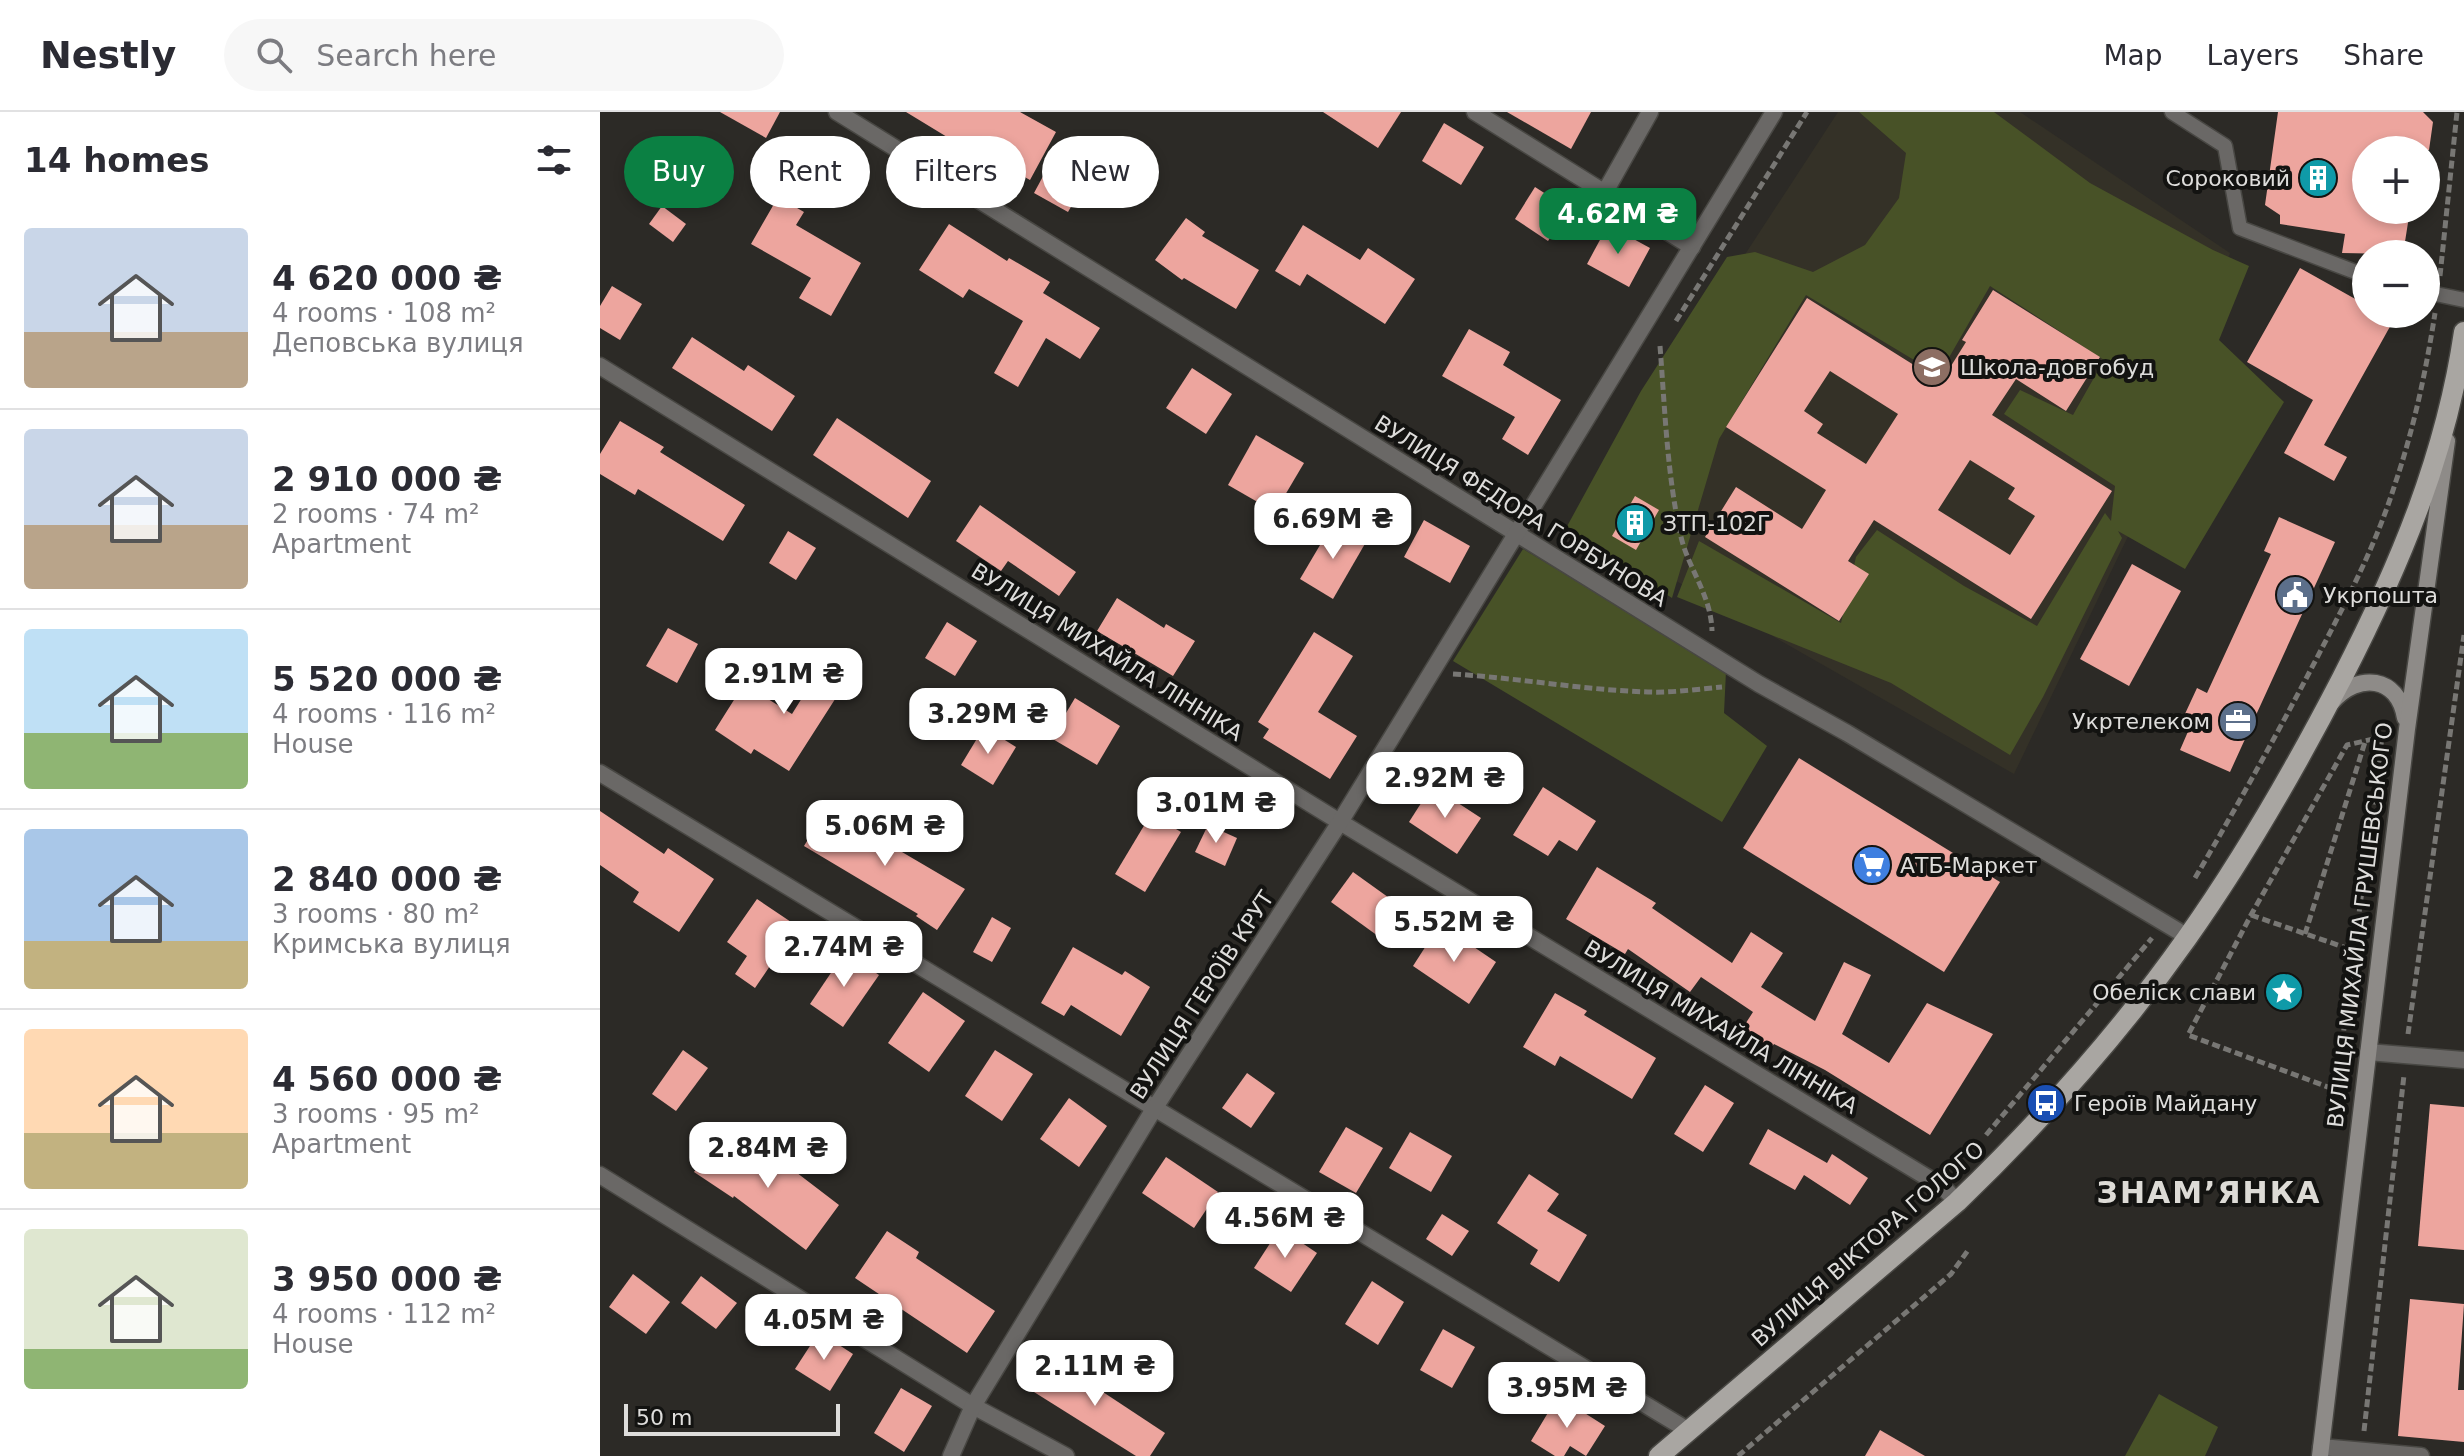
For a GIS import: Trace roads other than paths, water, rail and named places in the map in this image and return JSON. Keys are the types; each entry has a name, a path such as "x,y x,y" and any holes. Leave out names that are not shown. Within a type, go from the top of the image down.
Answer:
{"main road":[{"name":"ВУЛИЦЯ МИХАЙЛА ГРУШЕВСЬКОГО","path":"2321,1451 2407,729 2458,401 2464,332"},
{"name":"ВУЛИЦЯ МИХАЙЛА ГРУШЕВСЬКОГО","path":"2396,566 2418,515 2458,401"},
{"name":"ВУЛИЦЯ ВІКТОРА ГОЛОГО","path":"1659,1456 1957,1202 2001,1160 2103,1046 2188,937 2244,851 2326,709 2396,566"},
{"path":"2326,709 2342,690 2362,682 2377,683 2391,688 2403,703 2407,729"}],"street":[{"name":"ВУЛИЦЯ ФЕДОРА ГОРБУНОВА","path":"837,112 1713,656 2188,937"},
{"path":"1605,192 1650,112"},
{"name":"ВУЛИЦЯ ГЕРОЇВ КРУТ","path":"951,1456 973,1406 1154,1109 1340,822 1774,112"},
{"path":"1478,113 1692,247"},
{"name":"ВУЛИЦЯ МИХАЙЛА ЛІННІКА","path":"600,366 1340,822 1943,1187 1957,1202"},
{"path":"600,773 1689,1431"},
{"path":"2368,1052 2464,1060"},
{"path":"600,1175 973,1406 1066,1456"},
{"path":"2321,1451 2421,1456"}],"lane":[{"path":"2172,112 2225,146 2240,228 2352,271"},
{"path":"2440,295 2464,300"}],"place":[{"name":"Сороковий","path":"2318,178"},
{"name":"Школа-довгобуд","path":"1932,367"},
{"name":"ЗТП-102Г","path":"1635,523"},
{"name":"Укрпошта","path":"2295,595"},
{"name":"Укртелеком","path":"2238,721"},
{"name":"АТБ-Маркет","path":"1872,865"},
{"name":"Обеліск слави","path":"2284,992"},
{"name":"Героїв Майдану","path":"2046,1103"}],"district":[{"name":"ЗНАМ’ЯНКА","path":"2209,1192"}]}
